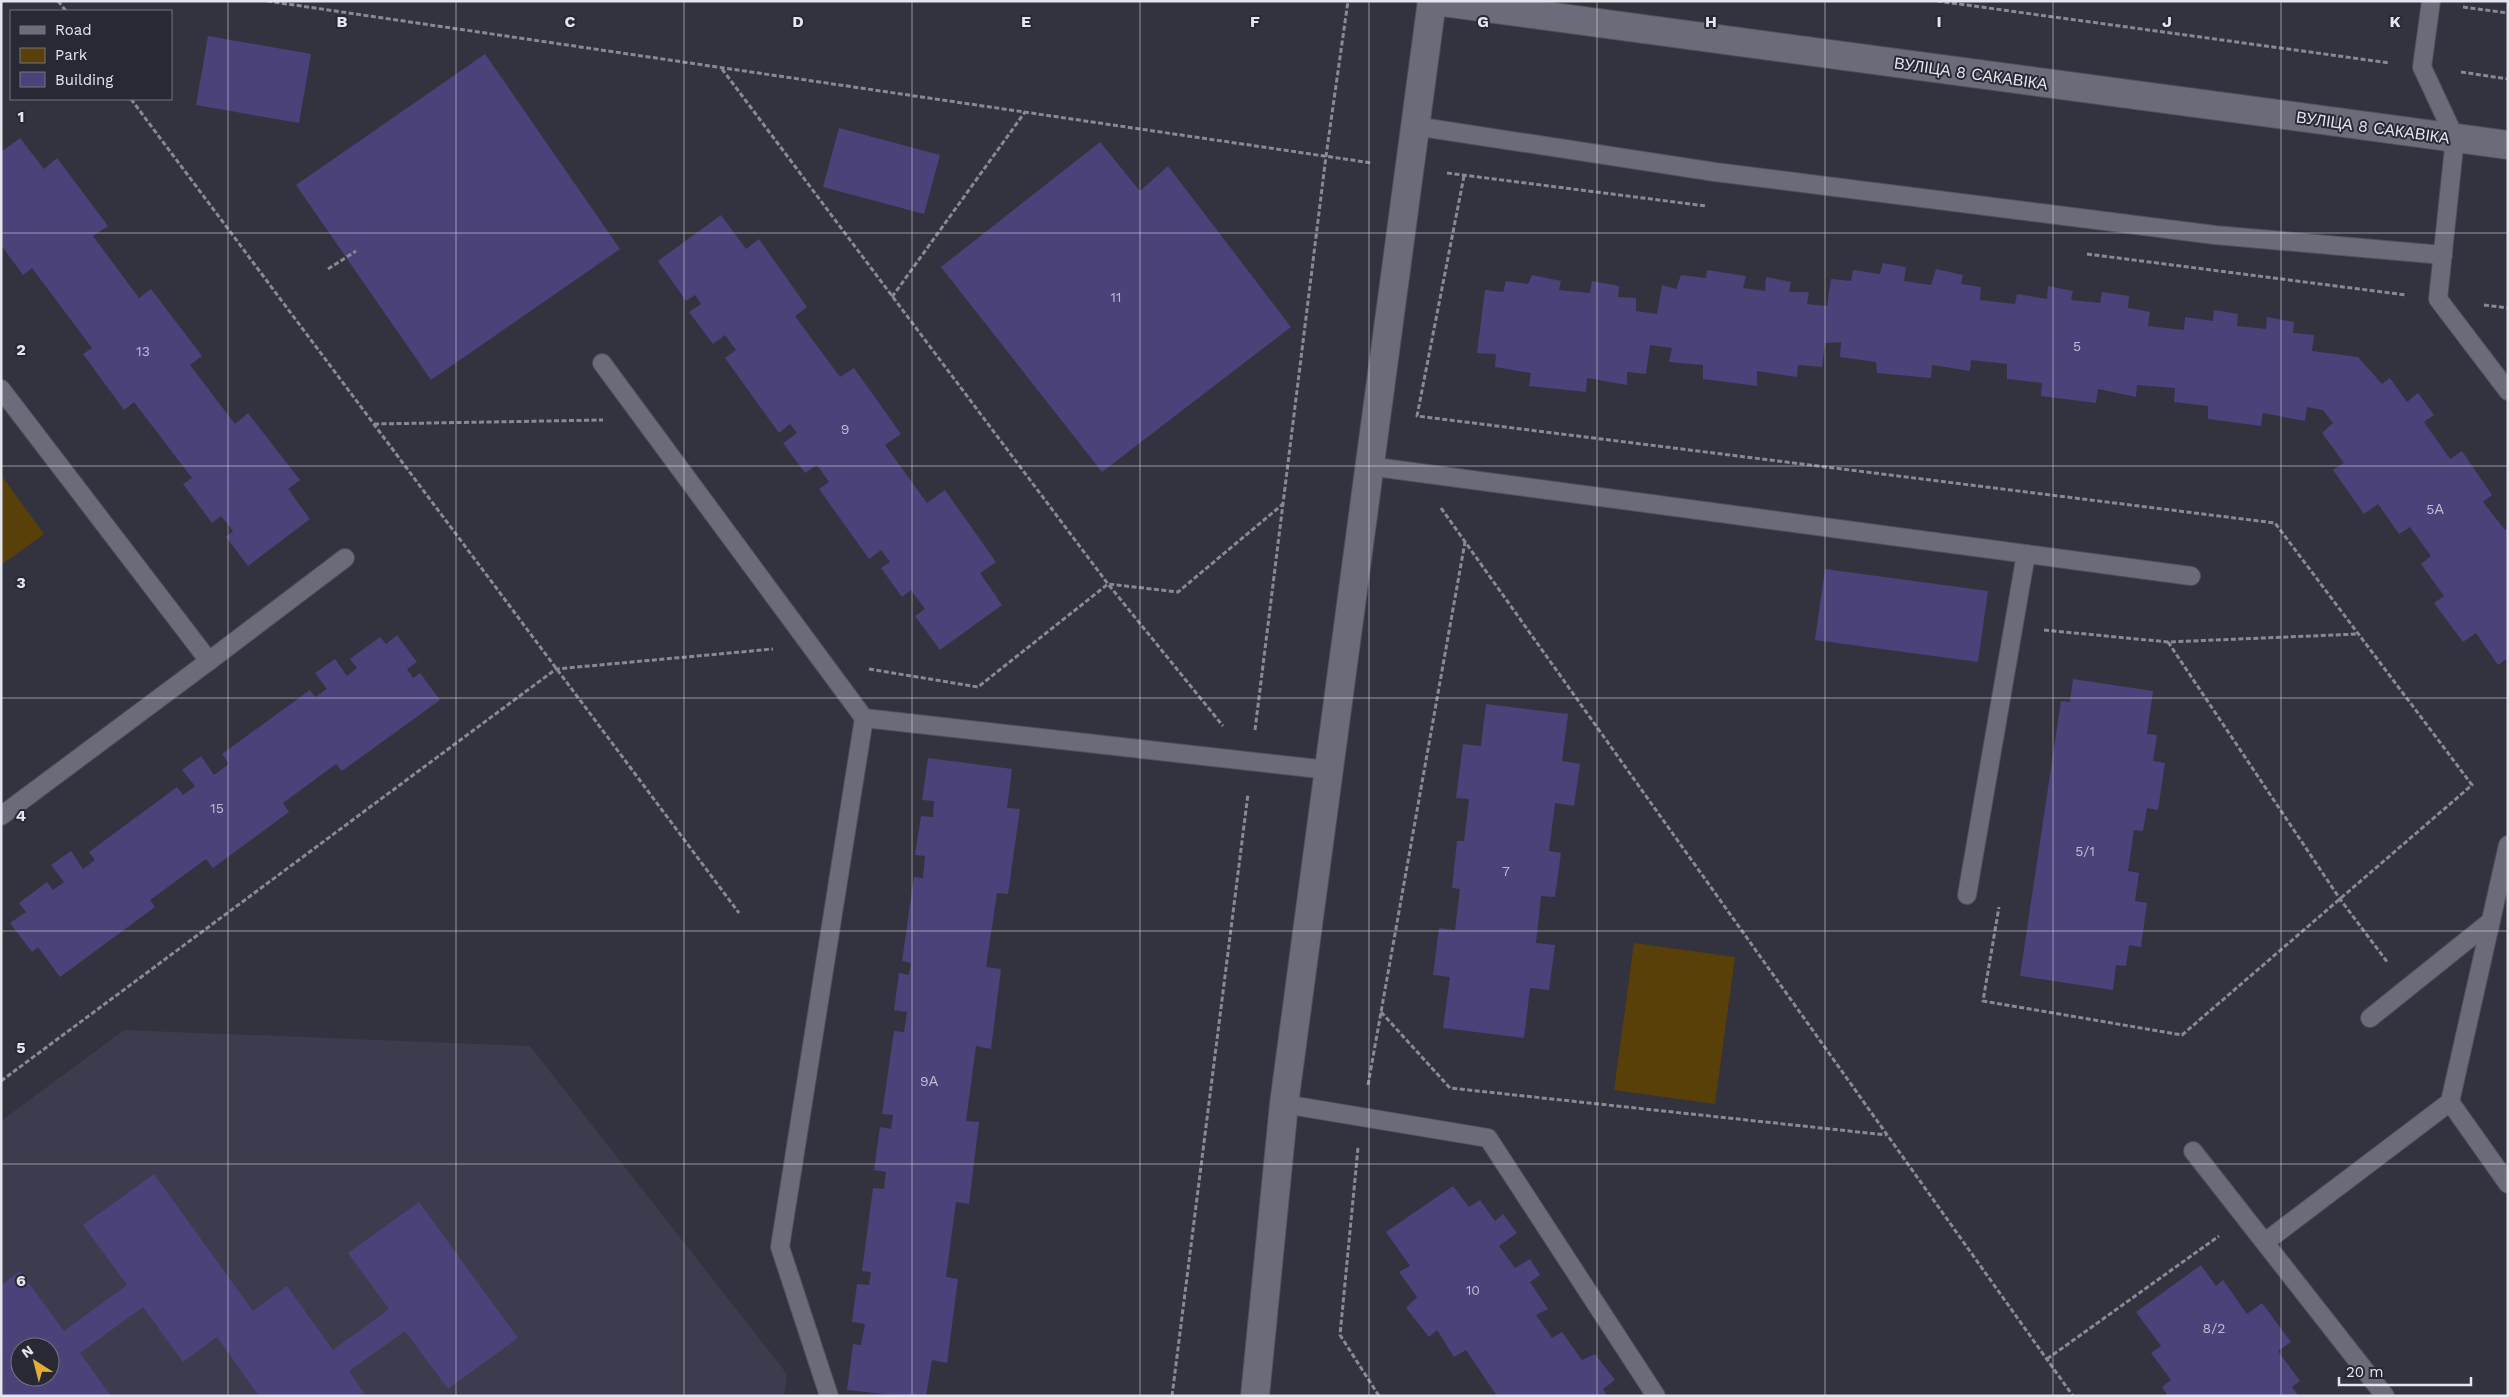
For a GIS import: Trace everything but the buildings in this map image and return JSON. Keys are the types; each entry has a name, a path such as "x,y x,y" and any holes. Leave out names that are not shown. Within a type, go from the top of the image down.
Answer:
{"street":[{"path":"1255,1396 1284,1104 1368,466 1433,1"},
{"name":"ВУЛІЦА 8 САКАВІКА","path":"1433,1 2508,145"}],"lane":[{"path":"2431,1 2422,67 2455,138 2438,299 2508,391"},
{"path":"1415,126 1715,172 2215,235 2443,255"},
{"path":"602,363 864,718 780,1248 829,1396"},
{"path":"1,389 209,661"},
{"path":"1368,466 2192,576"},
{"path":"1968,895 2026,554"},
{"path":"1,816 345,558"},
{"path":"864,718 1328,770"},
{"path":"2265,1242 2450,1102 2508,845"},
{"path":"2370,1018 2491,921"},
{"path":"2450,1102 2508,1184"},
{"path":"1284,1104 1488,1138 1656,1396"},
{"path":"2193,1151 2385,1396"}],"path":[{"path":"1326,156 1348,1"},
{"path":"1938,1 2508,79"},
{"path":"722,68 1108,584 1252,761"},
{"path":"132,100 739,914"},
{"path":"892,297 1025,112"},
{"path":"328,269 356,251"},
{"path":"374,424 644,419"},
{"path":"1415,472 2073,1396"},
{"path":"862,668 978,687 1108,584 1178,592 1284,503"},
{"path":"1379,1396 1340,1335 1362,1117 1465,542"},
{"path":"2358,634 2168,642 2340,899 2406,988"},
{"path":"1,1081 556,669 811,646"},
{"path":"1380,1012 1450,1088 1887,1135"},
{"path":"2047,1359 2222,1234"}],"shaded area":[{"path":"124,1030 530,1046 787,1374 784,1396 1,1396 1,1121"}],"green space":[{"path":"1,475 44,534 1,565"},
{"path":"1634,943 1735,957 1715,1104 1614,1090"}]}
